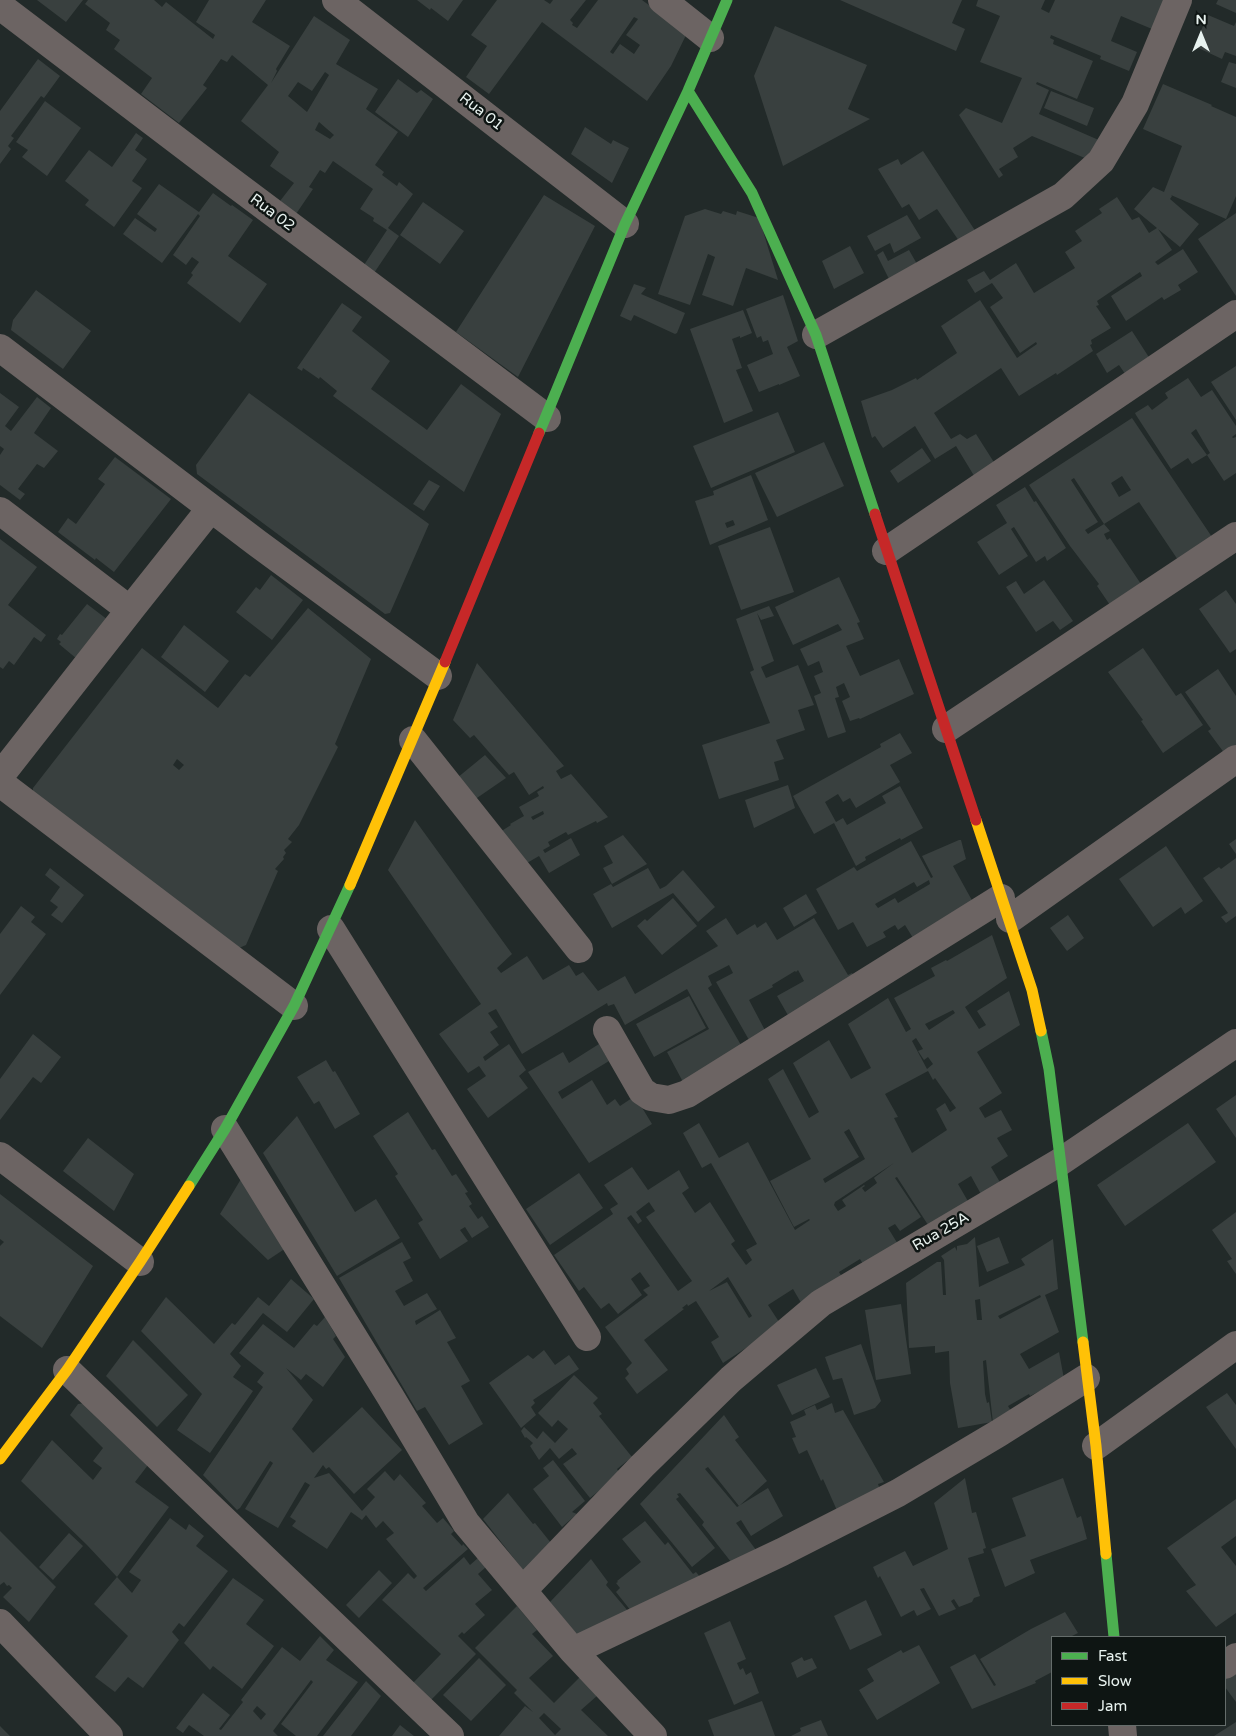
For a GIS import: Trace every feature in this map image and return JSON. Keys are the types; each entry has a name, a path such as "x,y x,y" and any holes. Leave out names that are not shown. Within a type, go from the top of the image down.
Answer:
{"street":[{"name":"Rua 01","path":"336,0 625,224"},
{"path":"662,0 710,38"},
{"path":"0,1459 68,1370 140,1262 225,1129 294,1006 331,929 413,740 625,224 688,91 727,0"},
{"path":"816,334 1063,196 1101,162 1135,104 1178,0"},
{"name":"Rua 02","path":"0,6 546,418"},
{"path":"688,91 752,192 816,334 1032,990 1049,1069 1086,1378 1096,1446 1114,1636"},
{"path":"886,551 1236,314"},
{"path":"0,348 211,508 438,676"},
{"path":"0,776 211,508"},
{"path":"0,511 130,610"},
{"path":"946,729 1236,536"},
{"path":"413,740 579,949"},
{"path":"607,1030 642,1090 651,1098 669,1100 687,1094 1006,909 1236,759"},
{"path":"0,783 294,1006"},
{"path":"331,929 587,1337"},
{"name":"Rua 25A","path":"523,1590 642,1466 731,1379 821,1303 1060,1162 1236,1043"},
{"path":"225,1129 466,1523 573,1651 653,1736"},
{"path":"0,1156 140,1262"},
{"path":"1096,1446 1236,1345"},
{"path":"68,1370 450,1736"},
{"path":"573,1651 782,1552 898,1493 999,1433 1086,1378"},
{"path":"0,1623 110,1736"}],"building":[{"path":"37,0 83,0 66,22"},
{"path":"88,0 154,0 162,7 166,2 213,39 215,35 196,22 209,0 266,0 252,22 290,46 276,69 277,71 271,83 314,16 350,40 336,64 378,89 366,109 398,132 375,165 384,172 382,175 397,186 399,182 413,194 388,228 399,236 374,273 364,265 387,230 360,209 373,189 333,161 325,173 320,170 309,187 313,189 296,214 280,201 294,183 270,166 279,152 241,121 268,85 232,55 227,62 221,59 203,85 207,88 179,123 141,94 152,78 114,49 120,40 106,30 110,23 85,4","holes":["325,72 329,75 307,112 288,96 298,82 312,91","319,122 334,135 330,139 315,130"]},
{"path":"417,0 463,0 448,21"},
{"path":"497,0 544,0 550,4 553,0 586,0 570,20 573,23 572,25 577,28 598,0 642,0 687,33 671,66 647,101 542,22 489,94 466,77 487,46 471,35","holes":["634,17 638,19 626,35 640,45 634,54 620,44 613,54 610,52"]},
{"path":"840,0 962,0 952,23 965,29 956,51"},
{"path":"978,0 1045,0 1041,9 1049,13 1055,0 1164,0 1152,29 1121,16 1111,41 1137,52 1129,71 1100,59 1101,56 1051,35 1050,38 1054,40 1053,44 1093,61 1077,99 1037,82 1036,84 1049,90 1039,114 1101,141 1092,161 1032,136 1013,148 1018,157 999,169 1003,175 999,178 959,115 966,108 1002,123 1022,78 980,62 1000,16 976,6"},
{"path":"1218,0 1236,0 1236,13 1216,4"},
{"path":"1208,15 1234,26 1236,22 1236,56 1225,52 1222,59 1194,46"},
{"path":"775,26 867,65 848,109 870,119 783,166 754,76"},
{"path":"38,59 60,76 44,98 41,96 11,136 14,138 8,146 11,149 0,164 0,111"},
{"path":"1229,62 1236,64 1236,88 1221,82"},
{"path":"398,79 417,93 421,90 433,99 408,137 375,112"},
{"path":"1163,84 1236,117 1236,196 1226,219 1171,195 1170,199 1199,224 1180,247 1158,229 1172,250 1155,262 1158,265 1183,249 1198,272 1178,285 1181,290 1164,300 1162,297 1126,321 1111,296 1142,276 1140,272 1097,301 1099,305 1096,306 1111,328 1091,340 1092,344 1090,345 1093,351 1057,375 1056,373 1019,396 1001,368 934,413 951,439 960,434 967,439 976,434 997,467 976,479 956,446 935,459 915,426 883,448 875,436 872,438 861,401 892,390 916,378 917,380 957,353 941,326 980,300 1017,358 1037,344 1036,342 1020,353 990,307 1003,298 992,283 975,293 967,280 984,271 990,280 1016,263 1034,293 1075,268 1065,252 1082,241 1075,231 1102,213 1099,209 1117,197 1132,220 1139,217 1149,233 1157,228 1134,209 1153,187 1164,192 1182,146 1143,129"},
{"path":"1051,91 1094,108 1087,126 1044,108"},
{"path":"45,101 81,128 47,176 22,157 28,150 16,142"},
{"path":"585,127 611,144 613,140 629,148 612,183 571,154"},
{"path":"136,133 143,138 135,150 147,159 132,181 142,188 114,227 85,205 89,200 65,181 89,150 112,167"},
{"path":"923,151 976,232 959,241 937,209 919,220 909,204 902,208 878,169 898,159 901,165"},
{"path":"159,184 199,212 213,193 253,220 228,256 267,284 240,323 187,283 199,262 192,257 186,265 173,255 200,216 198,214 162,263 123,234 135,218 155,232 157,229 137,214"},
{"path":"544,195 595,226 518,377 456,332"},
{"path":"423,202 464,231 440,264 400,235"},
{"path":"705,209 721,214 723,211 736,215 737,211 759,218 778,280 746,268 733,306 702,295 715,257 708,254 690,305 658,294 685,216"},
{"path":"1236,213 1236,296 1198,239"},
{"path":"907,215 921,238 894,253 890,243 875,251 867,236"},
{"path":"850,246 864,273 834,289 822,261"},
{"path":"909,250 917,264 889,279 877,255 883,251 888,261"},
{"path":"634,284 646,288 641,294 685,313 677,333 675,334 634,315 631,321 620,316"},
{"path":"36,290 91,331 63,369 11,330 13,320"},
{"path":"783,295 798,341 787,347 800,376 759,392 747,365 773,354 768,340 763,342 761,336 757,338 746,309"},
{"path":"342,303 362,317 352,331 390,361 371,389 427,430 461,384 501,414 464,492 333,396 337,391 320,377 319,379 303,368 302,371 297,368"},
{"path":"743,310 752,333 732,339 742,368 736,370 753,411 724,423 690,329"},
{"path":"1132,331 1152,362 1128,378 1119,365 1107,373 1096,354"},
{"path":"1236,366 1236,420 1211,382"},
{"path":"1188,378 1201,397 1212,390 1236,426 1236,434 1232,437 1236,437 1236,473 1224,481 1207,455 1192,464 1188,458 1171,469 1135,413 1148,405 1152,410 1168,398 1165,393","holes":["1196,429 1210,453 1207,455 1191,433"]},
{"path":"0,393 19,407 5,426 11,431 37,397 51,408 34,433 58,451 44,468 37,464 18,489 25,494 20,500 0,485 0,455 4,449 0,446"},
{"path":"249,393 429,524 390,613 385,614 197,474 196,465"},
{"path":"778,412 795,452 711,488 693,446"},
{"path":"1132,418 1214,540 1180,563 1139,502 1104,524 1110,531 1104,534 1107,540 1110,538 1143,587 1112,608 1097,586 1099,584 1070,546 1029,485","holes":["1122,476 1131,490 1119,497 1111,483","1074,478 1104,524 1088,534 1085,530 1098,522 1071,480"]},
{"path":"824,442 844,486 777,517 755,473"},
{"path":"922,448 931,461 898,483 890,471"},
{"path":"115,457 171,499 114,572 58,532 68,518 76,524 105,484 98,479"},
{"path":"751,475 768,520 710,545 695,501 714,495 713,491","holes":["733,520 735,525 727,528 725,523"]},
{"path":"429,480 440,486 424,511 413,504"},
{"path":"1025,487 1066,548 1047,561 1045,556 1036,562 1014,527 1011,529 1028,556 999,575 977,542 1007,523 996,505"},
{"path":"770,527 794,592 741,610 718,546"},
{"path":"0,539 37,567 8,605 46,635 41,642 34,637 14,665 9,661 3,669 0,667"},
{"path":"271,575 303,600 272,640 236,612 256,587 260,590"},
{"path":"839,577 860,622 857,623 864,639 846,646 860,676 899,659 914,694 860,719 850,721 842,701 850,697 844,683 836,687 839,697 835,698 846,732 828,738 814,696 821,693 814,676 823,672 819,661 808,666 800,649 842,630 838,624 793,645 775,607"},
{"path":"1044,580 1073,621 1060,630 1053,621 1036,632 1006,587 1016,581 1024,594"},
{"path":"1226,590 1236,604 1236,649 1230,653 1199,609"},
{"path":"87,604 108,620 77,659 59,644 61,642 57,639"},
{"path":"769,606 774,616 761,620 757,613 774,661 761,667 766,678 798,665 814,705 798,710 805,730 776,740 784,759 774,762 779,780 719,799 702,745 770,723 750,672 754,670 736,619"},
{"path":"308,608 371,659 335,744 338,747 299,825 288,839 292,842 284,850 286,853 283,857 284,859 275,869 278,871 246,945 232,951 33,797 33,788 142,648 218,708 245,674 250,677","holes":["177,759 184,765 179,770 173,765"]},
{"path":"184,625 229,661 205,692 161,657"},
{"path":"1143,648 1176,696 1181,693 1203,725 1163,753 1141,721 1143,720 1108,672"},
{"path":"477,663 564,766 556,771 561,779 571,774 608,817 568,835 566,832 548,842 550,846 543,850 545,853 571,838 580,855 549,873 539,856 527,863 500,832 524,816 519,807 539,796 537,792 544,788 543,786 529,795 514,772 509,775 474,735 470,738 453,720","holes":["543,811 544,814 533,820 531,817"]},
{"path":"1218,669 1236,696 1236,746 1225,754 1208,731 1211,729 1185,692"},
{"path":"900,733 912,753 890,765 900,782 856,808 850,798 843,802 838,794 825,802 836,822 843,818 847,825 886,803 882,796 900,786 923,828 865,857 866,860 856,866 834,823 814,834 793,796 881,747 880,744"},
{"path":"485,755 506,778 474,800 457,778"},
{"path":"788,785 795,808 754,828 745,800"},
{"path":"415,820 512,954 497,968 501,973 527,956 543,980 569,965 576,976 583,972 598,991 625,976 635,994 718,946 706,931 726,918 737,935 755,924 757,928 766,922 777,940 814,918 848,975 852,973 859,983 793,1024 777,996 804,981 798,970 795,971 772,985 773,987 749,1000 768,1036 753,1047 716,982 733,973 729,965 708,976 712,985 708,988 745,1052 683,1082 667,1052 709,1029 687,989 625,1025 614,1004 608,1006 607,1003 522,1054 496,1009 488,1013 498,1027 490,1032 499,1045 483,1057 485,1061 509,1044 526,1070 519,1076 528,1088 488,1118 467,1089 486,1076 479,1066 468,1073 439,1034 481,1004 388,870"},
{"path":"623,835 647,864 612,884 603,868 613,863 604,846"},
{"path":"1236,839 1236,854 1229,844"},
{"path":"961,840 966,859 953,866 974,904 913,938 905,925 898,930 895,925 883,932 886,937 867,947 853,922 838,930 816,889 854,867 857,871 911,841 931,878 933,877 922,856","holes":["929,880 930,884 898,903 895,898 878,908 875,904 914,882 917,887"]},
{"path":"1166,846 1203,901 1185,914 1181,907 1153,927 1119,879"},
{"path":"1236,858 1236,916 1226,923 1221,917 1228,913 1203,878 1219,867 1221,869"},
{"path":"50,868 84,895 62,923 51,915 58,907 50,901 60,887 45,875"},
{"path":"648,868 660,889 666,886 683,870 715,907 698,922 673,893 612,928 593,894 611,884 613,887"},
{"path":"806,894 817,913 794,927 783,908"},
{"path":"673,898 697,926 662,955 637,926 645,919 647,921"},
{"path":"21,906 35,917 31,922 46,934 0,995 0,934"},
{"path":"1068,915 1084,938 1067,951 1050,928"},
{"path":"992,935 1007,978 965,1007 979,1029 986,1025 977,1011 1009,991 1020,1025 977,1052 1002,1093 979,1108 985,1118 1001,1110 1012,1130 997,1138 1008,1156 991,1167 1001,1184 982,1196 971,1176 958,1184 969,1203 930,1228 897,1177 895,1178 921,1217 900,1231 895,1224 888,1228 901,1249 867,1271 860,1259 839,1272 848,1287 807,1313 793,1289 768,1305 781,1325 723,1363 711,1342 719,1337 696,1301 688,1306 687,1304 682,1308 684,1309 644,1340 668,1370 637,1394 625,1378 629,1374 626,1369 632,1363 605,1327 648,1295 643,1290 650,1286 640,1272 631,1279 642,1295 618,1314 609,1303 601,1309 584,1287 579,1291 554,1255 613,1214 610,1209 618,1204 604,1185 632,1167 648,1190 679,1170 689,1188 682,1193 695,1213 710,1202 735,1241 731,1244 746,1265 752,1260 746,1250 757,1244 711,1163 702,1168 683,1133 699,1123 719,1158 748,1142 795,1230 810,1220 794,1227 770,1181 811,1159 768,1079 783,1069 809,1118 819,1112 793,1063 829,1040 851,1079 871,1068 848,1024 888,998 906,1032 911,1029 894,998 935,976 931,968","holes":["953,1010 955,1013 929,1030 925,1024","916,1038 923,1049 918,1051 924,1060 928,1057 933,1064 927,1069 912,1041","928,1071 956,1108 950,1112 945,1103 936,1109 947,1130 912,1153 894,1118 898,1117 885,1094","849,1129 865,1159 825,1183 823,1179 859,1157 844,1132","894,1163 875,1177 877,1183 865,1192 862,1188 864,1185 842,1200 846,1206 838,1211 834,1205 835,1202","649,1202 655,1211 646,1217 692,1281 678,1291 627,1218 631,1215 638,1224 642,1221 636,1212","728,1277 752,1316 749,1318 727,1282 709,1291"]},
{"path":"689,996 706,1028 654,1057 636,1024"},
{"path":"33,1034 61,1057 41,1083 33,1077 0,1120 0,1079"},
{"path":"599,1044 609,1061 558,1092 562,1099 592,1080 607,1105 615,1099 620,1106 635,1096 652,1124 589,1163 528,1072 563,1052 569,1063"},
{"path":"326,1060 333,1072 335,1071 360,1114 335,1129 319,1101 314,1104 297,1077"},
{"path":"1236,1095 1236,1138 1216,1109"},
{"path":"408,1112 432,1150 435,1149 452,1176 456,1174 468,1192 465,1193 472,1204 469,1206 478,1219 482,1216 489,1227 472,1238 465,1227 460,1230 468,1241 440,1259 418,1223 423,1220 395,1176 398,1174 373,1136"},
{"path":"297,1116 355,1212 376,1199 400,1238 337,1276 263,1153"},
{"path":"1188,1123 1216,1162 1125,1226 1097,1185"},
{"path":"88,1138 134,1174 114,1211 63,1171"},
{"path":"579,1173 603,1208 550,1245 526,1209"},
{"path":"244,1174 286,1248 268,1260 220,1214"},
{"path":"0,1194 93,1266 42,1348 0,1316 0,1246 4,1242 0,1239"},
{"path":"1236,1212 1236,1274 1227,1261 1232,1259 1212,1230"},
{"path":"975,1237 979,1287 1025,1265 1021,1259 1053,1239 1058,1289 1045,1295 1059,1332 1020,1354 1029,1369 1059,1352 1064,1379 1030,1396 1029,1394 1008,1406 1011,1411 993,1423 986,1360 983,1361 985,1394 987,1403 989,1402 992,1422 958,1428 950,1383 949,1351 935,1353 935,1346 909,1348 906,1283 937,1262 941,1262 943,1295 946,1295 944,1260 941,1256 955,1247 957,1251 957,1246 967,1244","holes":["1040,1295 1041,1297 1000,1319 998,1316","980,1299 982,1320 977,1320 975,1300"]},
{"path":"999,1237 1009,1263 987,1272 977,1246"},
{"path":"402,1242 411,1258 403,1262 413,1281 395,1291 404,1306 427,1293 437,1309 415,1321 416,1325 440,1310 456,1338 447,1342 470,1381 461,1386 483,1424 449,1445 425,1407 417,1411 339,1278"},
{"path":"291,1279 314,1299 287,1332 263,1313 230,1354 241,1366 233,1377 253,1391 210,1453 177,1430 202,1394 141,1331 166,1297 214,1344 232,1323 235,1325 258,1297 269,1306"},
{"path":"901,1304 911,1374 876,1380 865,1310"},
{"path":"325,1317 336,1336 333,1339 345,1357 323,1387 306,1374 301,1380 286,1368 313,1400 292,1429 313,1453 362,1407 402,1450 354,1494 329,1467 326,1469 323,1465 314,1478 329,1473 362,1511 375,1497 367,1489 385,1471 394,1481 400,1474 426,1503 422,1506 437,1523 443,1518 454,1531 451,1534 462,1546 463,1544 468,1549 423,1588 426,1591 464,1557 470,1565 478,1558 486,1567 478,1574 492,1590 475,1604 485,1615 464,1634 462,1632 458,1636 476,1654 431,1700 413,1683 441,1654 382,1600 408,1573 414,1579 417,1576 386,1539 394,1533 383,1521 376,1528 366,1515 362,1520 351,1512 327,1549 292,1526 296,1521 290,1517 310,1485 305,1482 278,1528 245,1509 273,1463 270,1461 237,1510 203,1475 263,1387 257,1382 264,1373 239,1353 263,1324 294,1348 314,1324 317,1326"},
{"path":"133,1340 188,1395 157,1427 106,1376"},
{"path":"861,1344 881,1401 875,1408 854,1415 842,1378 833,1380 825,1357"},
{"path":"544,1350 555,1365 569,1355 579,1369 533,1400 535,1403 531,1407 536,1415 521,1428 489,1383 528,1355 533,1359"},
{"path":"816,1368 830,1397 792,1415 777,1385"},
{"path":"574,1375 598,1398 593,1403 602,1414 599,1416 632,1457 617,1469 620,1474 590,1498 563,1464 577,1454 572,1448 559,1459 550,1448 539,1460 530,1446 533,1443 525,1438 521,1431 524,1427 537,1439 543,1431 555,1443 568,1429 558,1420 552,1427 538,1413"},
{"path":"1227,1393 1236,1405 1236,1449 1206,1407"},
{"path":"86,1403 148,1465 135,1482 169,1507 117,1577 21,1481 52,1440 93,1480 102,1468 93,1461 103,1448 70,1415 78,1404"},
{"path":"832,1403 835,1413 843,1410 884,1482 878,1484 881,1492 839,1515 823,1479 821,1481 807,1450 799,1454 792,1438 796,1437 790,1422 806,1415 804,1410 815,1405 817,1410"},
{"path":"724,1415 739,1437 735,1440 767,1481 740,1505 768,1488 783,1516 751,1536 741,1520 736,1523 759,1554 735,1567 702,1525 704,1522 680,1493 677,1494 679,1497 676,1499 715,1548 692,1567 640,1504","holes":["708,1467 739,1506 737,1507 705,1469"]},
{"path":"553,1460 585,1501 572,1512 577,1514 562,1527 533,1489 549,1476 543,1468"},
{"path":"965,1478 972,1513 976,1512 986,1548 983,1549 984,1553 968,1558 980,1596 974,1598 972,1602 959,1607 954,1599 951,1601 956,1609 939,1616 924,1588 920,1589 931,1609 917,1616 914,1610 901,1617 880,1576 878,1578 873,1567 905,1551 913,1566 948,1549 934,1503"},
{"path":"1063,1478 1077,1518 1081,1516 1087,1539 1030,1560 1035,1573 1005,1587 991,1549 1026,1536 1012,1498"},
{"path":"508,1493 555,1548 527,1575 483,1519"},
{"path":"1236,1499 1236,1536 1221,1547 1236,1566 1236,1613 1216,1627 1186,1591 1196,1585 1167,1548"},
{"path":"170,1518 186,1530 189,1524 204,1536 196,1546 228,1571 184,1627 179,1623 172,1632 179,1640 143,1688 128,1677 115,1692 95,1677 128,1636 94,1604 117,1577 132,1593 141,1580 129,1572"},
{"path":"645,1521 665,1545 668,1542 693,1574 696,1572 705,1583 635,1616 616,1592 620,1588 616,1583 641,1562 622,1539"},
{"path":"0,1531 56,1587 29,1622 3,1597 12,1588 4,1582 0,1585"},
{"path":"69,1533 83,1546 53,1580 39,1567"},
{"path":"591,1559 608,1582 606,1585 628,1611 582,1641 550,1602"},
{"path":"379,1570 392,1583 359,1618 346,1605"},
{"path":"233,1578 264,1600 246,1624 274,1646 242,1689 213,1666 210,1670 184,1643"},
{"path":"866,1600 882,1635 850,1650 834,1616"},
{"path":"517,1606 537,1630 532,1634 553,1656 529,1678 554,1703 580,1677 598,1695 581,1710 608,1736 499,1736 525,1706 533,1712 514,1693 517,1690 475,1648","holes":["544,1713 561,1729 555,1735 539,1718"]},
{"path":"1065,1612 1078,1633 1072,1636 1051,1636 1051,1673 1035,1681 1036,1683 972,1709 950,1667 975,1654 994,1686 996,1685 980,1659 1031,1629"},
{"path":"730,1621 746,1659 737,1663 740,1670 743,1668 746,1675 751,1672 759,1693 734,1705 704,1633"},
{"path":"320,1636 334,1650 326,1660 358,1682 317,1736 296,1736 281,1724 313,1682 311,1680 273,1731 278,1736 204,1736 189,1725 183,1733 176,1728 203,1693 230,1715 219,1729 221,1730 243,1702 241,1700 282,1647 300,1661","holes":["257,1706 266,1714 261,1720 253,1711"]},
{"path":"919,1645 940,1683 877,1720 859,1690 874,1681 867,1669 901,1650 903,1653"},
{"path":"802,1657 804,1661 812,1658 817,1668 797,1678 791,1663"},
{"path":"479,1658 506,1685 471,1721 443,1695"},
{"path":"1236,1665 1236,1702 1226,1688 1226,1672"},
{"path":"366,1681 381,1696 351,1736 323,1736"},
{"path":"762,1701 775,1736 714,1736 708,1720"},
{"path":"821,1720 828,1736 791,1736 801,1731 800,1728"},
{"path":"1236,1722 1236,1736 1214,1736"},
{"path":"400,1725 414,1736 392,1736"},
{"path":"0,1726 10,1736 0,1736"}],"traffic: fast":[{"path":"539,433 625,224 688,91 727,0"},
{"path":"688,91 752,193 816,335 875,514"},
{"path":"189,1186 225,1129 294,1006 350,885"},
{"path":"1041,1031 1049,1069 1083,1342"},
{"path":"1106,1554 1114,1636"}],"traffic: slow":[{"path":"350,885 445,662"},
{"path":"976,820 1032,990 1041,1031"},
{"path":"0,1459 67,1370 189,1186"},
{"path":"1083,1342 1096,1446 1106,1554"}],"traffic: jam":[{"path":"445,662 539,433"},
{"path":"875,514 976,820"}]}
